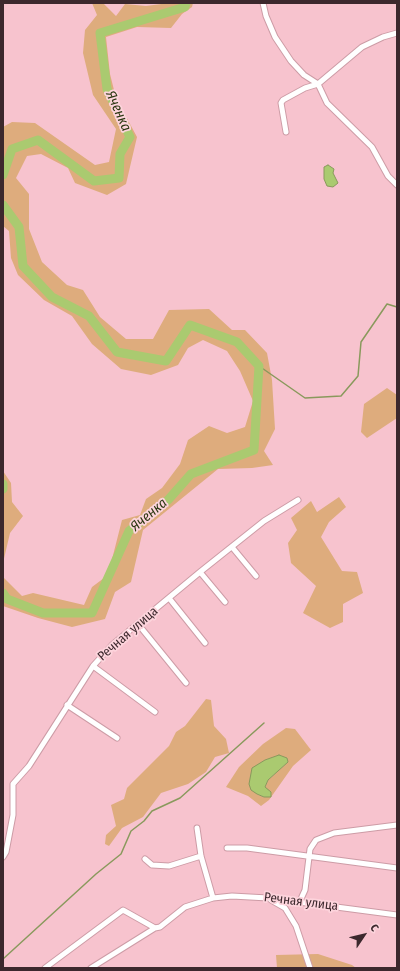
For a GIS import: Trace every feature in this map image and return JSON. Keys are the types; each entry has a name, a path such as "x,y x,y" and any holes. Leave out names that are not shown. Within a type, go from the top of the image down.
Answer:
{"street":[{"path":"263,3 266,16 275,37 290,61 304,75 318,84 327,103 372,147 388,176 397,185"},
{"path":"286,132 280,103 305,88 318,84 362,47 383,37 397,33"},
{"name":"Речная улица","path":"3,857 6,852 13,815 13,784 29,766 92,666 112,645 200,572 264,521 298,500"},
{"path":"232,547 256,576"},
{"path":"200,572 225,602"},
{"path":"169,598 205,643"},
{"path":"138,624 186,683"},
{"path":"92,666 155,712"},
{"path":"67,705 117,738"},
{"path":"300,901 305,890 310,849 316,840 334,833 397,825"},
{"path":"197,828 201,856 213,898"},
{"path":"227,848 247,848 397,868"},
{"path":"145,859 152,865 168,866 201,856"},
{"name":"Речная улица","path":"91,968 155,928 160,927 185,907 213,898 232,896 268,898 300,901 397,915"},
{"path":"268,898 285,908 292,920 310,968"},
{"path":"45,968 123,910 155,928"}],"shaded area":[{"path":"92,3 103,3 116,16 125,4 146,6 169,3 193,3 192,7 182,14 171,28 137,27 106,37 110,74 116,98 137,137 126,184 107,195 75,183 68,168 41,154 27,156 16,178 29,194 29,229 42,262 67,285 83,290 100,317 126,339 153,339 169,310 209,309 232,330 245,330 267,353 272,380 275,429 264,451 273,465 252,468 218,469 143,530 131,582 115,592 105,619 72,627 38,618 3,606 3,577 22,596 33,593 84,605 92,587 108,575 122,520 140,515 146,499 162,488 180,464 188,440 209,426 227,433 245,427 253,401 240,371 227,351 203,340 188,348 178,365 151,375 121,369 92,344 72,316 44,300 18,275 11,258 9,231 3,226 3,127 12,122 35,123 95,165 109,162 116,129 93,95 83,53 85,30 97,15"},
{"path":"328,165 334,169 333,173 338,183 333,187 327,186 324,179 324,167"},
{"path":"387,388 397,395 397,418 367,438 361,432 364,404"},
{"path":"3,471 11,483 12,502 23,516 10,533 3,563"},
{"path":"339,497 346,507 329,522 321,537 342,571 357,572 363,593 343,604 343,622 330,628 303,613 316,586 291,563 288,543 297,530 291,518 311,501 317,512"},
{"path":"206,699 211,700 214,726 226,739 229,753 215,757 206,772 188,784 161,793 143,817 122,828 109,846 105,844 106,835 116,826 111,805 124,799 127,788 169,746 176,732 185,726"},
{"path":"286,728 295,729 311,750 293,766 269,800 261,806 248,796 226,787 239,767 263,744","holes":["279,756 287,758 288,762 268,780 265,787 270,797 264,797 257,794 265,760"]},
{"path":"279,755 287,758 288,762 268,780 265,787 271,792 271,797 264,797 251,790 249,784 252,768 265,760"},
{"path":"318,954 352,965 356,968 277,968 276,955"}],"waterway":[{"name":"Яченка","path":"3,175 12,149 38,140 94,181 119,178 120,154 130,137 107,89 100,33 185,7 186,3"},
{"name":"Яченка","path":"3,205 19,227 23,266 52,297 89,316 117,352 166,361 190,325 237,342 259,366 254,450 191,474 168,500 129,531 92,613 43,613 7,599 3,593"},
{"name":"Яченка","path":"259,366 305,398 341,396 358,376 361,342 387,304 397,307"},
{"name":"Яченка","path":"3,484 3,489"},
{"path":"3,959 96,874 121,854 131,831 144,821 152,811 180,798 264,723"}]}
